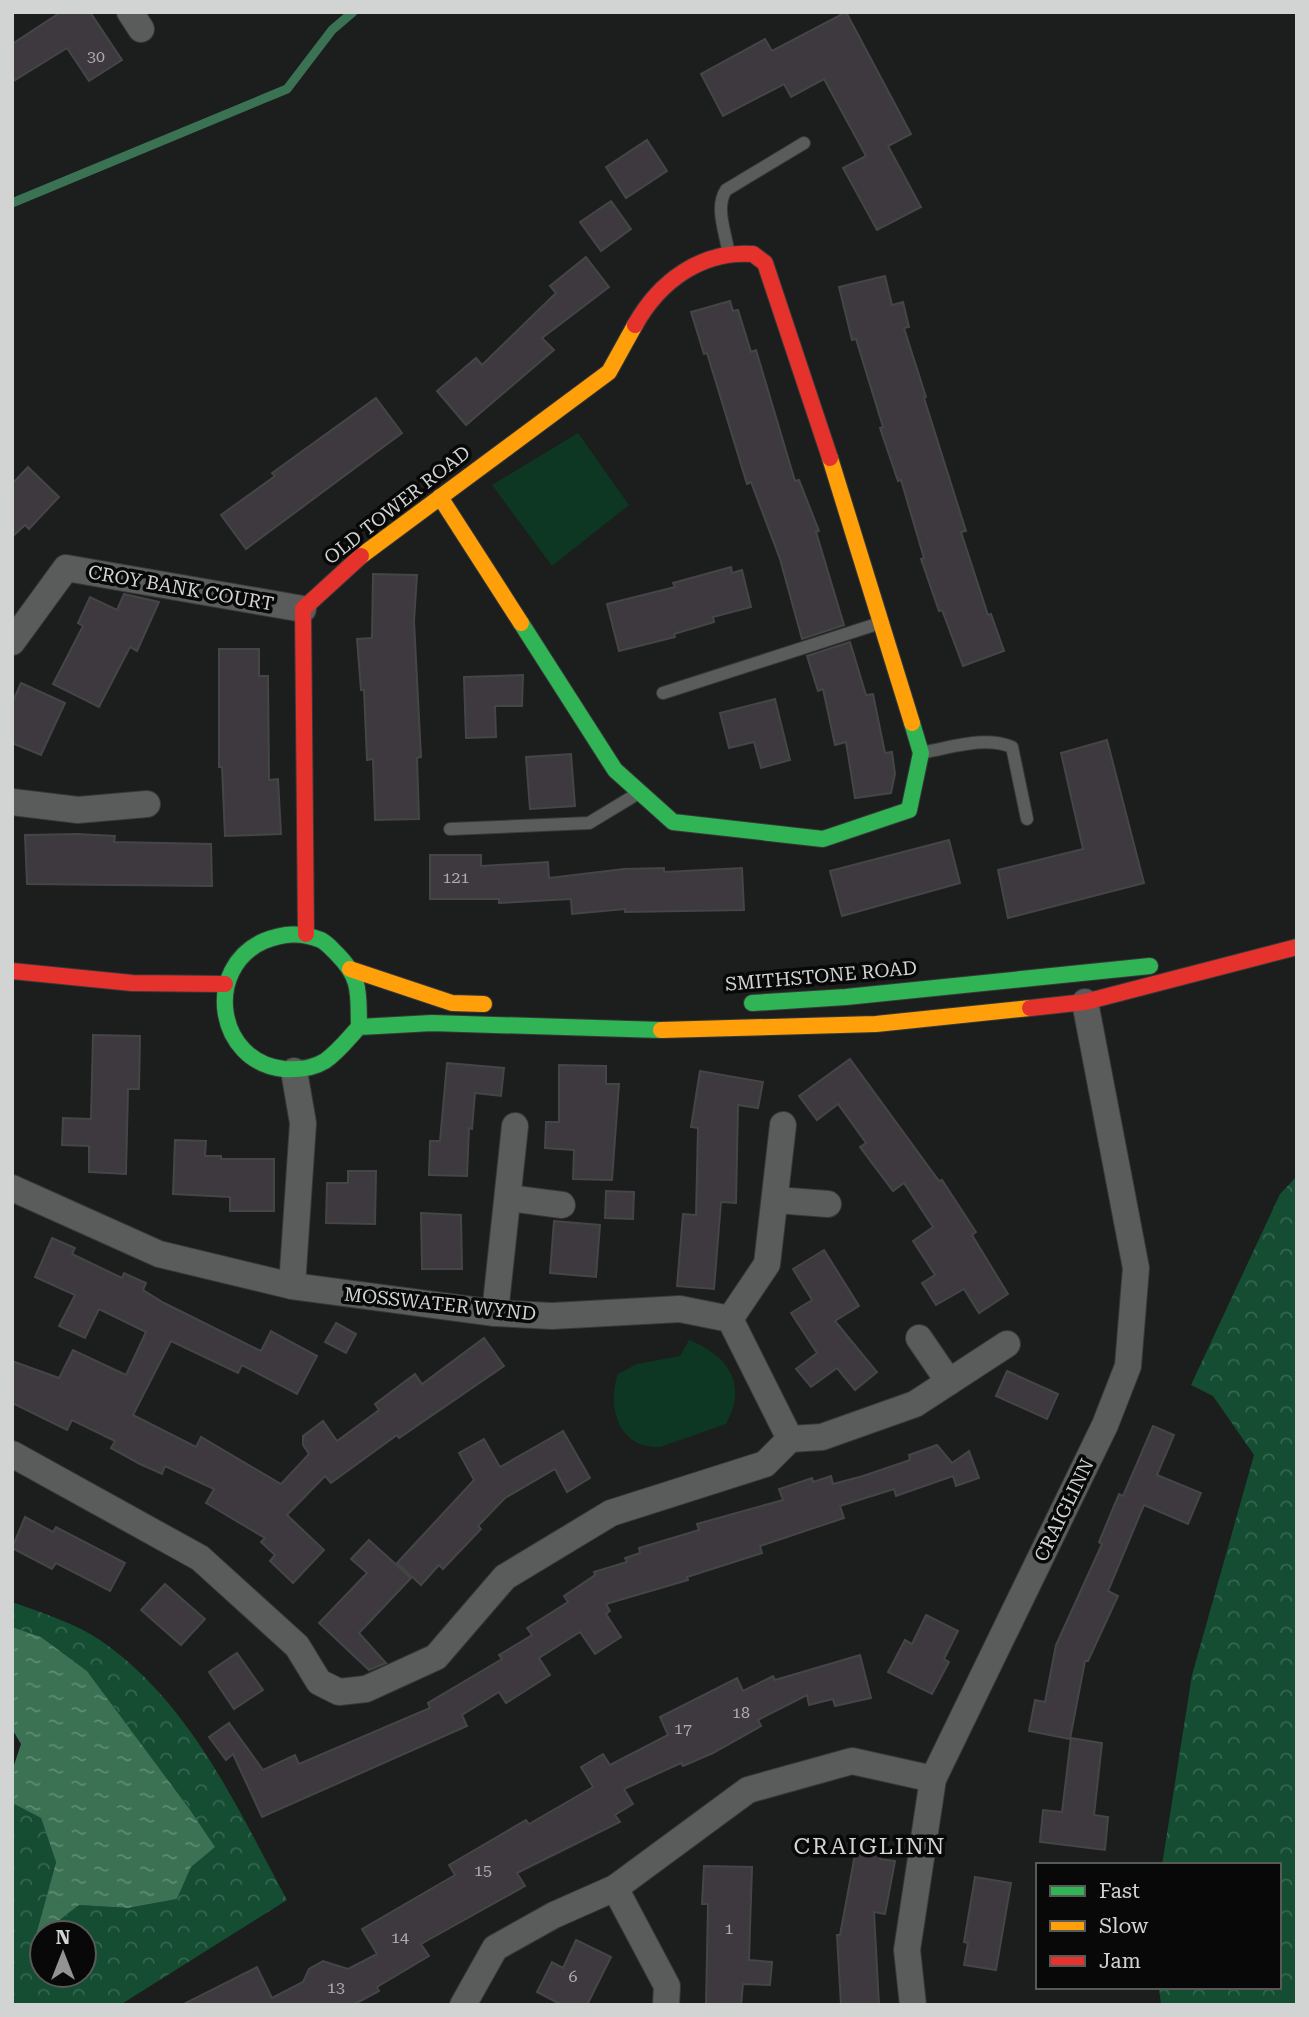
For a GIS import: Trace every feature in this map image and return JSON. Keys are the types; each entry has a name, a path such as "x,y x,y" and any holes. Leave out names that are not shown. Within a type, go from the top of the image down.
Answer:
{"street":[{"name":"OLD TOWER ROAD","path":"303,609 366,551 609,372 644,309 662,287 690,267 729,254 753,254 765,263 881,623"},
{"path":"440,497 615,770 673,822 823,839 909,810 921,752 881,623"},
{"name":"CROY BANK COURT","path":"12,642 66,568 303,609"},
{"path":"303,609 306,934"},
{"path":"12,802 78,810 147,804"},
{"path":"306,934 338,951 356,978 359,1027 340,1051 316,1066 294,1071 258,1063 238,1046 226,1025 222,1003 225,984 231,968 247,949 274,935 306,934"},
{"name":"SMITHSTONE ROAD","path":"359,1027 432,1023 575,1025 687,1031 876,1024 1085,1002 1297,944"},
{"name":"SMITHSTONE ROAD","path":"738,1004 846,997 1141,967 1297,944"},
{"path":"350,970 452,1003 506,1004"},
{"path":"12,971 132,983 225,984"},
{"name":"CRAIGLINN","path":"913,2005 906,1950 933,1779 1105,1425 1128,1366 1136,1268 1085,1002"},
{"path":"292,1286 303,1122 294,1071"},
{"path":"783,1125 767,1264 730,1319 790,1439"},
{"path":"495,1312 514,1126"},
{"name":"MOSSWATER WYND","path":"12,1188 159,1254 292,1286 495,1312 552,1316 680,1309 730,1319"},
{"path":"508,1198 562,1205"},
{"path":"776,1200 828,1204"},
{"path":"919,1338 949,1382"},
{"path":"12,1454 200,1558 297,1646 319,1682 339,1692 366,1689 436,1657 505,1577 611,1513 765,1464 790,1439 822,1437 915,1404 1007,1344"},
{"path":"463,2005 495,1948 554,1915 615,1888 748,1790 852,1761 933,1779"},
{"path":"615,1888 667,1986 666,2005"}],"lane":[{"path":"729,254 720,209 721,198 726,190 804,143"},
{"path":"663,692 881,623"},
{"path":"921,752 984,741 998,741 1012,747 1027,819"},
{"path":"450,829 589,823 640,792"}],"shaded area":[{"path":"578,433 629,505 552,566 492,485"},
{"path":"689,1340 714,1354 730,1373 735,1396 733,1410 726,1424 660,1447 646,1446 634,1441 619,1424 615,1412 618,1374 637,1364 680,1356"}],"green space":[{"path":"1297,1176 1297,2005 1161,2005 1159,1989 1281,1989 1281,1863 1162,1863 1192,1675 1254,1455 1213,1396 1191,1385 1280,1194"},
{"path":"12,1602 80,1628 132,1665 186,1725 208,1758 287,1900 120,2005 12,2005 12,1803 41,1818 56,1861 41,1919 28,1919 28,1989 98,1989 98,1919 61,1919 79,1905 128,1908 177,1899 191,1867 188,1807 87,1671 41,1637 12,1627"}],"water":[{"path":"12,1627 41,1637 87,1671 215,1847 191,1867 177,1899 128,1908 79,1905 61,1919 40,1919 56,1862 41,1818 12,1803 12,1771 21,1744 12,1729"}],"building":[{"path":"61,12 90,12 122,60 89,81 67,48 12,82 12,44"},
{"path":"846,12 911,134 888,146 921,207 877,230 843,168 866,156 824,79 791,97 784,84 723,116 701,74 765,39 772,51"},
{"path":"647,140 667,171 626,198 606,167"},
{"path":"611,201 631,229 601,251 580,222"},
{"path":"586,257 609,287 542,338 554,350 466,425 437,391 476,358 482,365 556,293 550,286"},
{"path":"885,276 892,305 903,302 909,327 904,328 966,531 961,532 988,615 991,614 1004,651 963,666 942,610 939,611 921,559 924,558 901,480 898,481 880,428 883,427 856,339 852,340 839,287"},
{"path":"730,301 733,311 738,310 751,352 756,350 795,481 799,480 819,531 816,532 844,625 802,639 780,559 751,482 747,484 707,353 704,354 691,312"},
{"path":"376,398 402,433 246,549 221,515 275,476 272,473"},
{"path":"28,467 59,497 29,529 25,525 12,537 12,484"},
{"path":"731,567 732,573 742,570 751,607 713,617 714,622 674,634 675,637 619,651 607,604 675,587 673,583"},
{"path":"373,574 417,575 414,621 421,757 417,758 419,819 375,820 373,759 367,760 364,690 361,690 357,639 372,638"},
{"path":"124,594 159,602 137,651 130,647 99,707 53,684 83,626 78,623 90,597 117,610"},
{"path":"850,642 866,695 873,694 885,753 892,752 895,774 891,793 855,798 846,742 835,745 823,689 818,691 807,656"},
{"path":"219,649 259,649 259,676 268,676 269,780 278,779 281,834 225,836 222,767 219,767"},
{"path":"523,675 522,706 495,706 496,737 466,738 464,677"},
{"path":"21,683 65,703 41,755 12,743 12,703"},
{"path":"775,699 790,760 761,768 754,742 729,748 720,713"},
{"path":"1107,740 1144,883 1008,918 998,870 1083,849 1061,753"},
{"path":"571,754 575,806 530,809 526,757"},
{"path":"25,835 115,836 114,842 211,844 212,886 27,884"},
{"path":"949,840 960,883 842,916 830,871"},
{"path":"430,855 481,855 481,866 548,862 549,878 624,869 664,868 664,872 742,868 744,910 625,912 625,909 572,914 571,899 499,903 499,899 430,899"},
{"path":"93,1035 140,1036 139,1089 128,1089 126,1174 89,1172 89,1146 62,1145 63,1118 91,1119"},
{"path":"850,1059 939,1181 942,1180 976,1232 972,1235 1008,1294 979,1313 964,1289 936,1305 922,1283 935,1275 913,1241 933,1227 904,1183 893,1191 860,1147 866,1143 838,1104 817,1120 799,1096"},
{"path":"447,1063 504,1068 501,1096 475,1093 472,1129 469,1128 467,1176 429,1175 430,1141 440,1141"},
{"path":"559,1065 606,1066 606,1084 619,1084 612,1180 573,1179 574,1150 545,1148 546,1122 559,1122"},
{"path":"700,1071 763,1082 758,1108 738,1105 736,1203 721,1202 714,1289 677,1286 683,1214 696,1215 698,1128 691,1127"},
{"path":"175,1140 206,1141 205,1156 221,1156 221,1159 274,1159 274,1211 230,1211 230,1197 173,1194"},
{"path":"348,1171 376,1171 375,1224 326,1223 327,1183 348,1183"},
{"path":"606,1191 634,1192 633,1219 605,1218"},
{"path":"421,1213 461,1215 462,1269 422,1269"},
{"path":"554,1221 600,1225 596,1277 550,1273"},
{"path":"52,1238 75,1248 72,1254 122,1278 124,1273 146,1283 143,1290 164,1303 261,1351 271,1331 317,1356 297,1394 242,1365 238,1373 171,1341 133,1415 196,1447 201,1437 281,1484 309,1454 303,1445 303,1436 323,1421 337,1441 379,1410 375,1404 415,1374 422,1384 484,1338 504,1366 399,1438 397,1435 331,1483 325,1476 287,1515 324,1550 293,1583 270,1561 275,1555 261,1542 265,1538 206,1503 214,1489 165,1466 162,1474 140,1464 111,1448 115,1441 72,1420 67,1430 12,1403 12,1361 59,1378 73,1350 126,1375 146,1332 99,1309 85,1338 59,1326 75,1295 35,1277"},
{"path":"824,1250 859,1306 835,1321 877,1372 855,1390 837,1368 811,1387 796,1369 817,1353 791,1313 812,1300 793,1269"},
{"path":"336,1323 356,1334 346,1353 325,1342"},
{"path":"1007,1371 1058,1394 1047,1419 996,1396"},
{"path":"1153,1426 1174,1435 1157,1475 1201,1493 1188,1524 1144,1505 1108,1591 1118,1596 1088,1661 1085,1661 1070,1739 1029,1731 1035,1700 1045,1702 1056,1645 1102,1544 1099,1542 1119,1494 1123,1496"},
{"path":"563,1431 590,1478 567,1492 555,1469 505,1498 478,1526 481,1529 443,1569 439,1565 421,1585 397,1563 474,1480 459,1453 484,1439 500,1467"},
{"path":"937,1445 952,1463 969,1451 979,1478 956,1486 953,1476 896,1496 894,1489 840,1506 844,1518 760,1546 762,1553 687,1577 688,1580 606,1604 610,1611 606,1614 621,1637 595,1654 580,1632 539,1658 550,1675 506,1703 499,1692 462,1715 467,1726 262,1817 233,1754 226,1760 209,1737 229,1723 263,1770 295,1755 299,1764 430,1708 428,1703 502,1659 499,1655 532,1635 527,1628 568,1602 564,1596 595,1575 594,1572 627,1562 625,1558 640,1553 639,1548 699,1530 697,1524 783,1500 779,1489 812,1478 813,1482 831,1476 833,1484 863,1476 910,1460 909,1455"},
{"path":"25,1517 53,1532 56,1527 125,1563 110,1591 56,1563 52,1569 12,1548"},
{"path":"369,1540 411,1578 359,1633 386,1663 369,1670 319,1623 367,1573 351,1559"},
{"path":"165,1584 205,1619 181,1645 141,1610"},
{"path":"926,1615 958,1631 944,1659 949,1662 932,1694 888,1672 905,1640 912,1644"},
{"path":"237,1653 263,1690 234,1709 209,1672"},
{"path":"860,1655 871,1698 835,1706 833,1699 809,1705 807,1695 758,1720 761,1726 713,1753 683,1766 681,1763 624,1789 633,1804 615,1815 620,1822 517,1873 525,1886 421,1944 429,1956 377,1987 379,1991 353,2005 182,2005 257,1967 272,1998 303,1982 309,1969 323,1961 348,1969 377,1954 362,1929 455,1875 449,1865 526,1820 529,1824 593,1787 581,1767 603,1754 610,1765 668,1735 660,1717 737,1678 743,1691 773,1676 775,1680"},
{"path":"1071,1738 1102,1743 1094,1815 1108,1817 1105,1850 1040,1842 1043,1810 1062,1812"},
{"path":"856,1849 881,1853 880,1859 895,1861 885,1914 874,1912 879,2005 841,2005 837,1935 840,1935"},
{"path":"704,1866 752,1867 749,1960 772,1962 770,1985 743,1984 741,2005 706,2005 708,1904 702,1904"},
{"path":"975,1877 1011,1883 996,1970 964,1965 968,1943 964,1942"},
{"path":"576,1940 611,1957 587,2005 562,2005 537,1992 552,1962 563,1968"}],"waterway":[{"path":"12,203 287,89 332,30 353,12"}],"traffic: fast":[{"path":"521,623 615,770 673,822 823,839 909,810 921,753 912,723"},
{"path":"359,1027 355,979 345,963 321,940 299,935 271,938 245,954 232,971 226,992 226,1012 232,1033 244,1050 261,1063 284,1069 305,1068 325,1061 359,1027 432,1023 661,1030"},
{"path":"752,1003 846,997 1150,966"}],"traffic: slow":[{"path":"361,556 609,372 635,325"},
{"path":"830,458 912,723"},
{"path":"440,497 521,623"},
{"path":"350,969 452,1003 484,1004"},
{"path":"661,1030 876,1024 1030,1008"}],"traffic: jam":[{"path":"635,325 656,295 684,272 716,257 753,254 765,263 830,458"},
{"path":"306,934 303,609 361,556"},
{"path":"1030,1008 1085,1002 1297,947"},
{"path":"12,971 132,983 225,984"}],"district":[{"name":"CRAIGLINN","path":"870,1846"}]}
